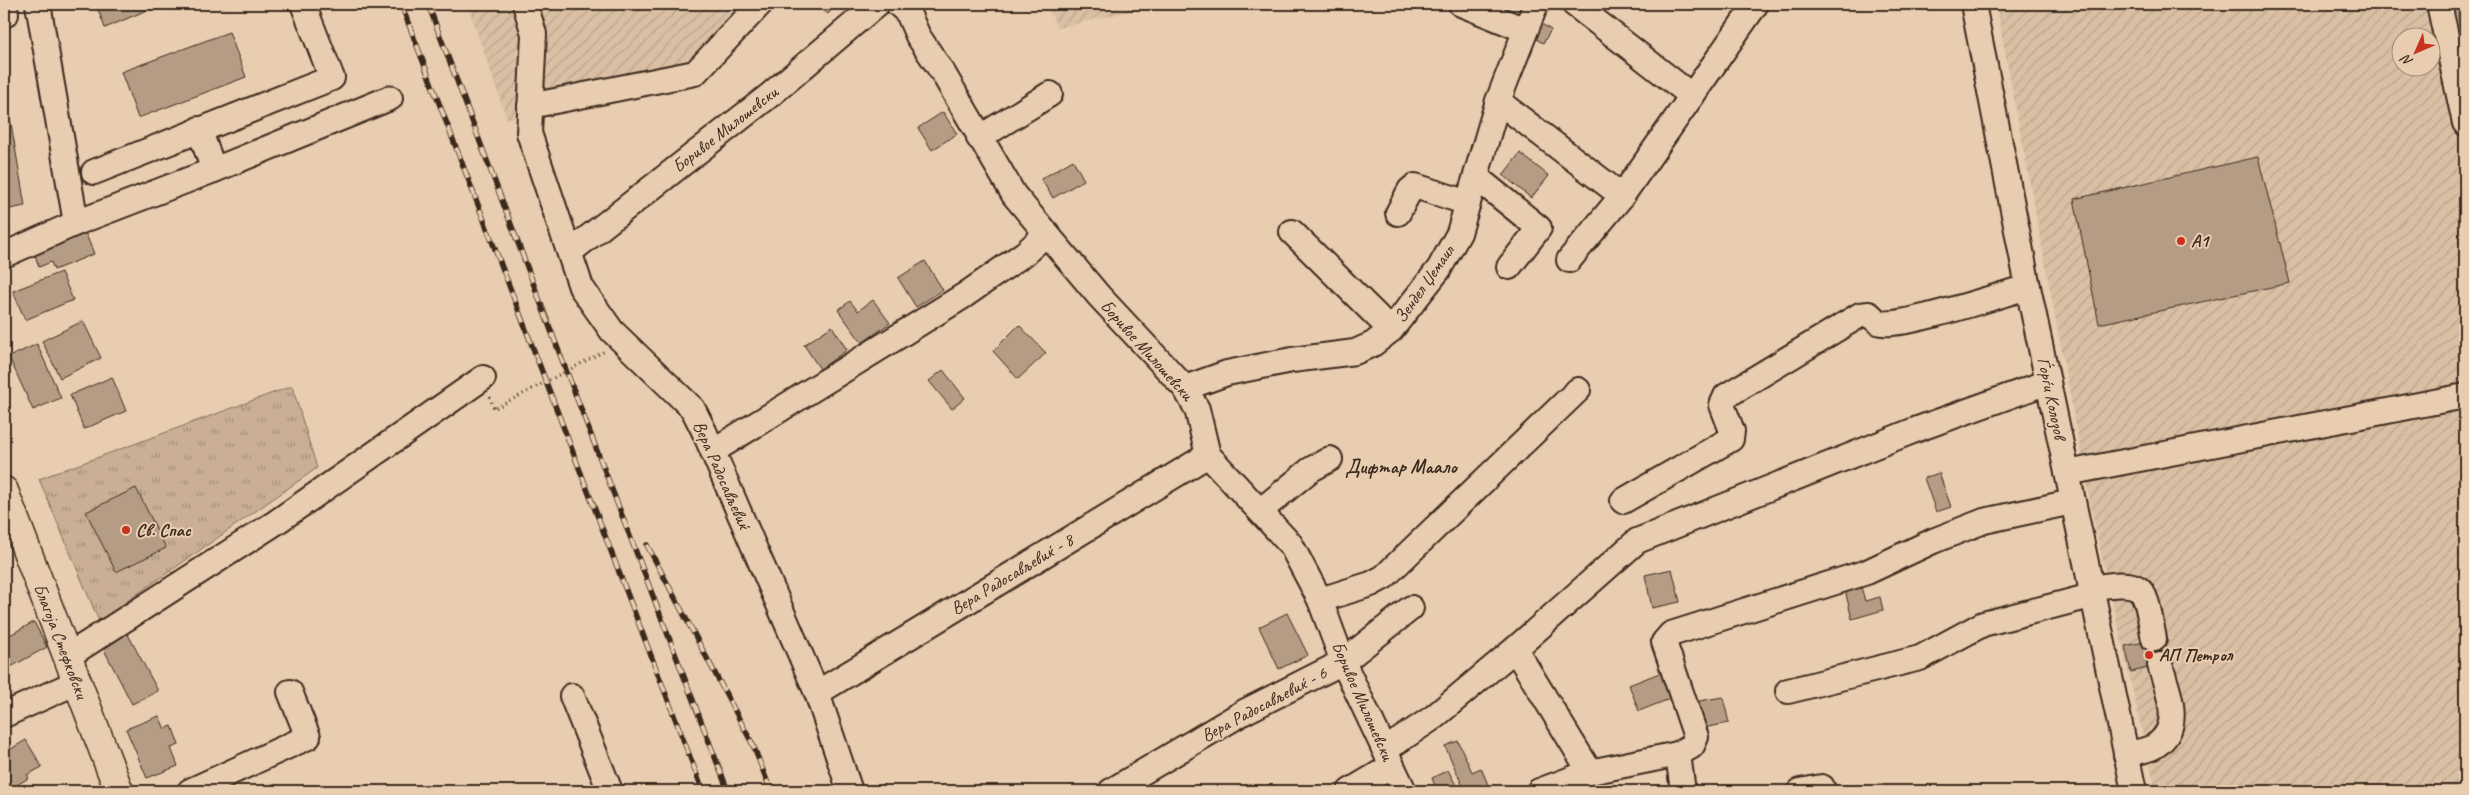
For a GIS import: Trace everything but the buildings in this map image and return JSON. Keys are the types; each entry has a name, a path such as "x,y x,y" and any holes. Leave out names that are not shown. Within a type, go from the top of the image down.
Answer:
{"main road":[{"name":"Благоја Стефковски","path":"4,491 119,791"}],"street":[{"path":"4,14 6,14 5,4"},
{"path":"38,4 76,223"},
{"path":"94,172 198,129 332,78 303,4"},
{"name":"Вера Радосављевиќ","path":"525,4 534,34 530,133 582,286 612,331 693,409 713,451 816,693 850,791"},
{"path":"530,106 695,73 760,4"},
{"name":"Боривое Милошевски","path":"571,251 770,95 877,4"},
{"name":"Боривое Милошевски","path":"898,4 908,13 918,36 943,73 979,138 1014,195 1099,296 1185,388 1197,408 1208,455 1291,545 1320,600 1343,662 1404,791"},
{"path":"1461,4 1525,30"},
{"name":"Зендел Џемаил","path":"1185,388 1227,373 1292,360 1355,352 1373,344 1391,330 1439,269 1459,233 1498,101 1536,4"},
{"path":"1574,4 1692,96"},
{"path":"1569,260 1622,196 1756,4"},
{"name":"Ѓорѓи Колозов","path":"1973,4 2028,287 2134,791"},
{"path":"2439,4 2465,123"},
{"path":"979,138 1050,94"},
{"path":"4,255 76,223 214,170 390,98"},
{"path":"1498,101 1622,196"},
{"path":"198,129 214,170"},
{"path":"1476,177 1539,228 1510,267"},
{"path":"1398,212 1410,190 1415,186 1468,203"},
{"path":"1292,232 1391,330"},
{"path":"713,451 843,373 965,295 1025,253 1047,233"},
{"path":"1623,501 1731,439 1732,431 1722,405 1726,396 1860,315 1869,314 1877,322 1888,324 2028,287"},
{"path":"68,656 275,523 483,378"},
{"path":"1350,791 1637,541 1915,430 2048,382"},
{"path":"1320,600 1371,584 1384,577 1578,390"},
{"path":"2067,473 2465,396"},
{"name":"Вера Радосављевиќ - 8","path":"816,693 1208,455"},
{"path":"1260,511 1310,470 1330,458"},
{"path":"1539,791 1590,772 1678,754 1692,746 1696,736 1664,642 1671,634 1867,572 1933,541 1984,522 2072,502"},
{"path":"1788,691 1920,658 1983,624 2120,583 2134,586 2146,596 2154,640"},
{"name":"Вера Радосављевиќ - 6","path":"1111,791 1244,712 1343,662 1411,608"},
{"path":"1515,649 1590,772"},
{"path":"2126,755 2153,746 2170,731 2173,712 2160,665"},
{"path":"4,715 77,682"},
{"path":"190,791 308,737 290,692"},
{"path":"572,696 610,791"},
{"path":"1678,754 1682,791"}],"path":[{"path":"483,378 494,409 623,341"}],"shaded area":[{"path":"467,4 765,4 664,81 507,119"},
{"path":"1047,4 1161,4 1057,28"},
{"path":"1996,4 2455,4 2465,48 2465,791 2156,791 2094,522"}],"green space":[{"path":"2455,4 2465,4 2465,48"},
{"path":"292,386 317,468 99,621 39,479"}],"railway":[{"path":"401,4 703,791"},
{"path":"428,4 728,791"},
{"path":"647,545 753,745 771,791"}],"place":[{"name":"А1","path":"2181,241"},
{"name":"Св. Спас","path":"126,530"},
{"name":"АП Петрол","path":"2149,655"}],"district":[{"name":"Дифтар Маало","path":"1401,467"}]}
